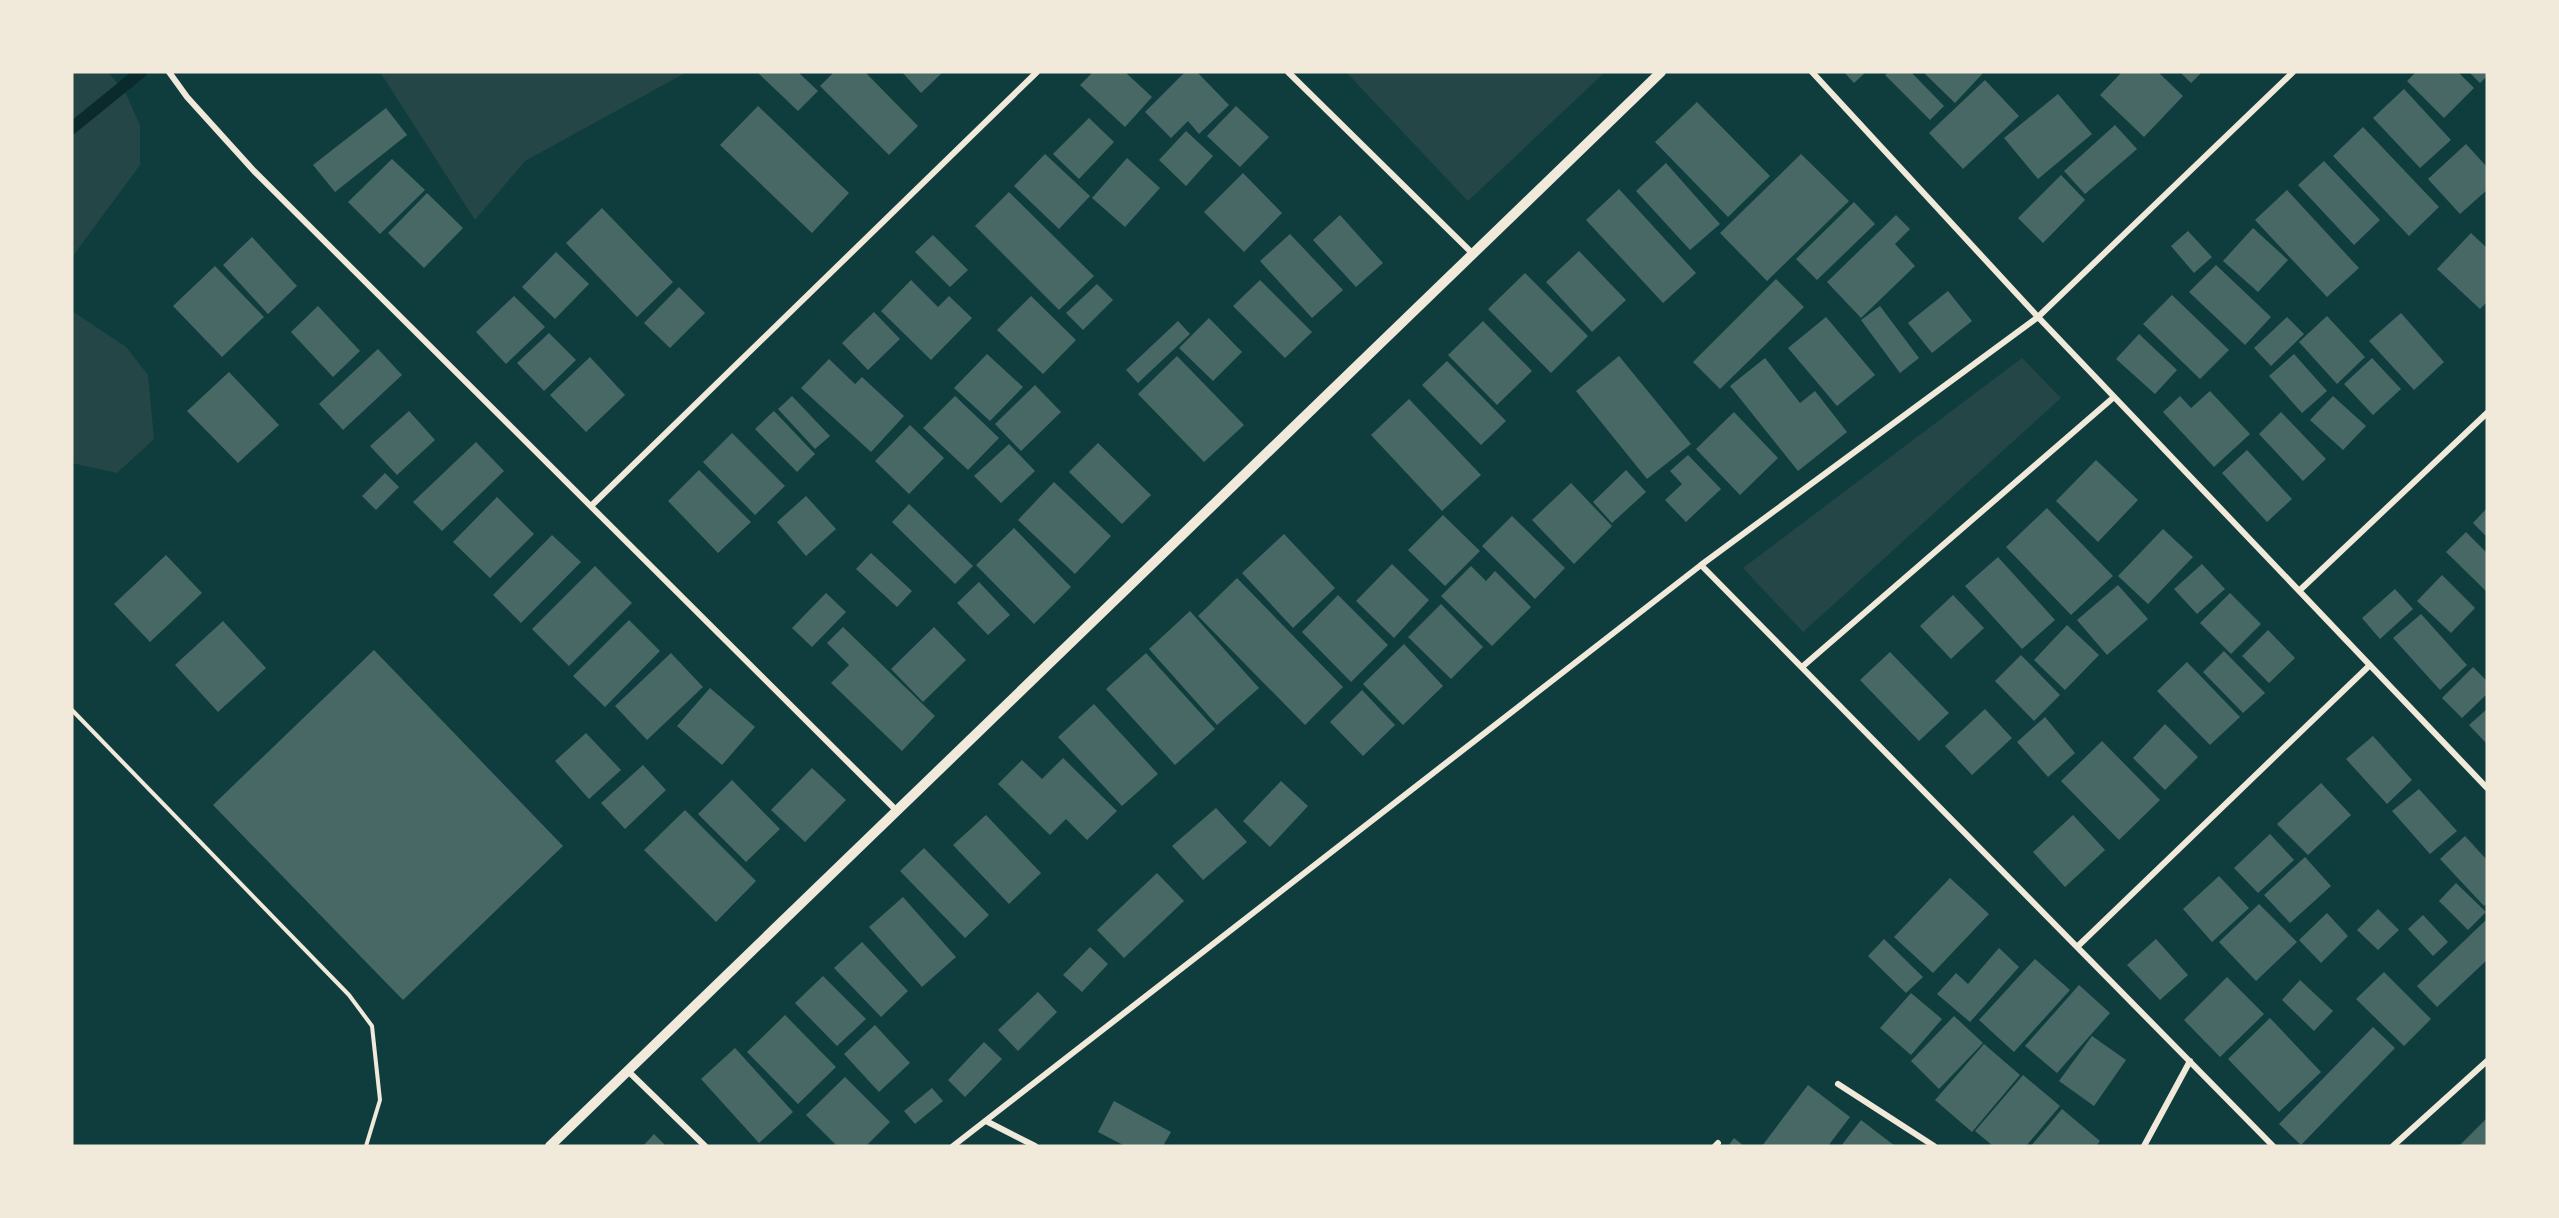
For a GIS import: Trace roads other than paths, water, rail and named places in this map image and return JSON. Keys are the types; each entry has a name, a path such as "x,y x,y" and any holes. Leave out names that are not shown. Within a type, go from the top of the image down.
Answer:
{"street":[{"path":"169,72 187,97 254,171 897,811"},
{"path":"591,506 1037,72"},
{"path":"1288,72 1473,254"},
{"path":"550,1146 1661,72"},
{"path":"1812,72 2038,317 2487,788"},
{"path":"953,1146 1701,565 2038,317 2293,72"},
{"path":"1802,667 2114,397"},
{"path":"2299,591 2487,413"},
{"path":"1701,565 2273,1146"},
{"path":"2077,947 2370,665"},
{"path":"2144,1146 2190,1061"},
{"path":"2393,1146 2487,1061"},
{"path":"628,1071 705,1146"},
{"path":"1838,1084 1934,1146"},
{"path":"986,1121 1035,1146"}],"waterway":[{"path":"72,128 141,72"}]}
